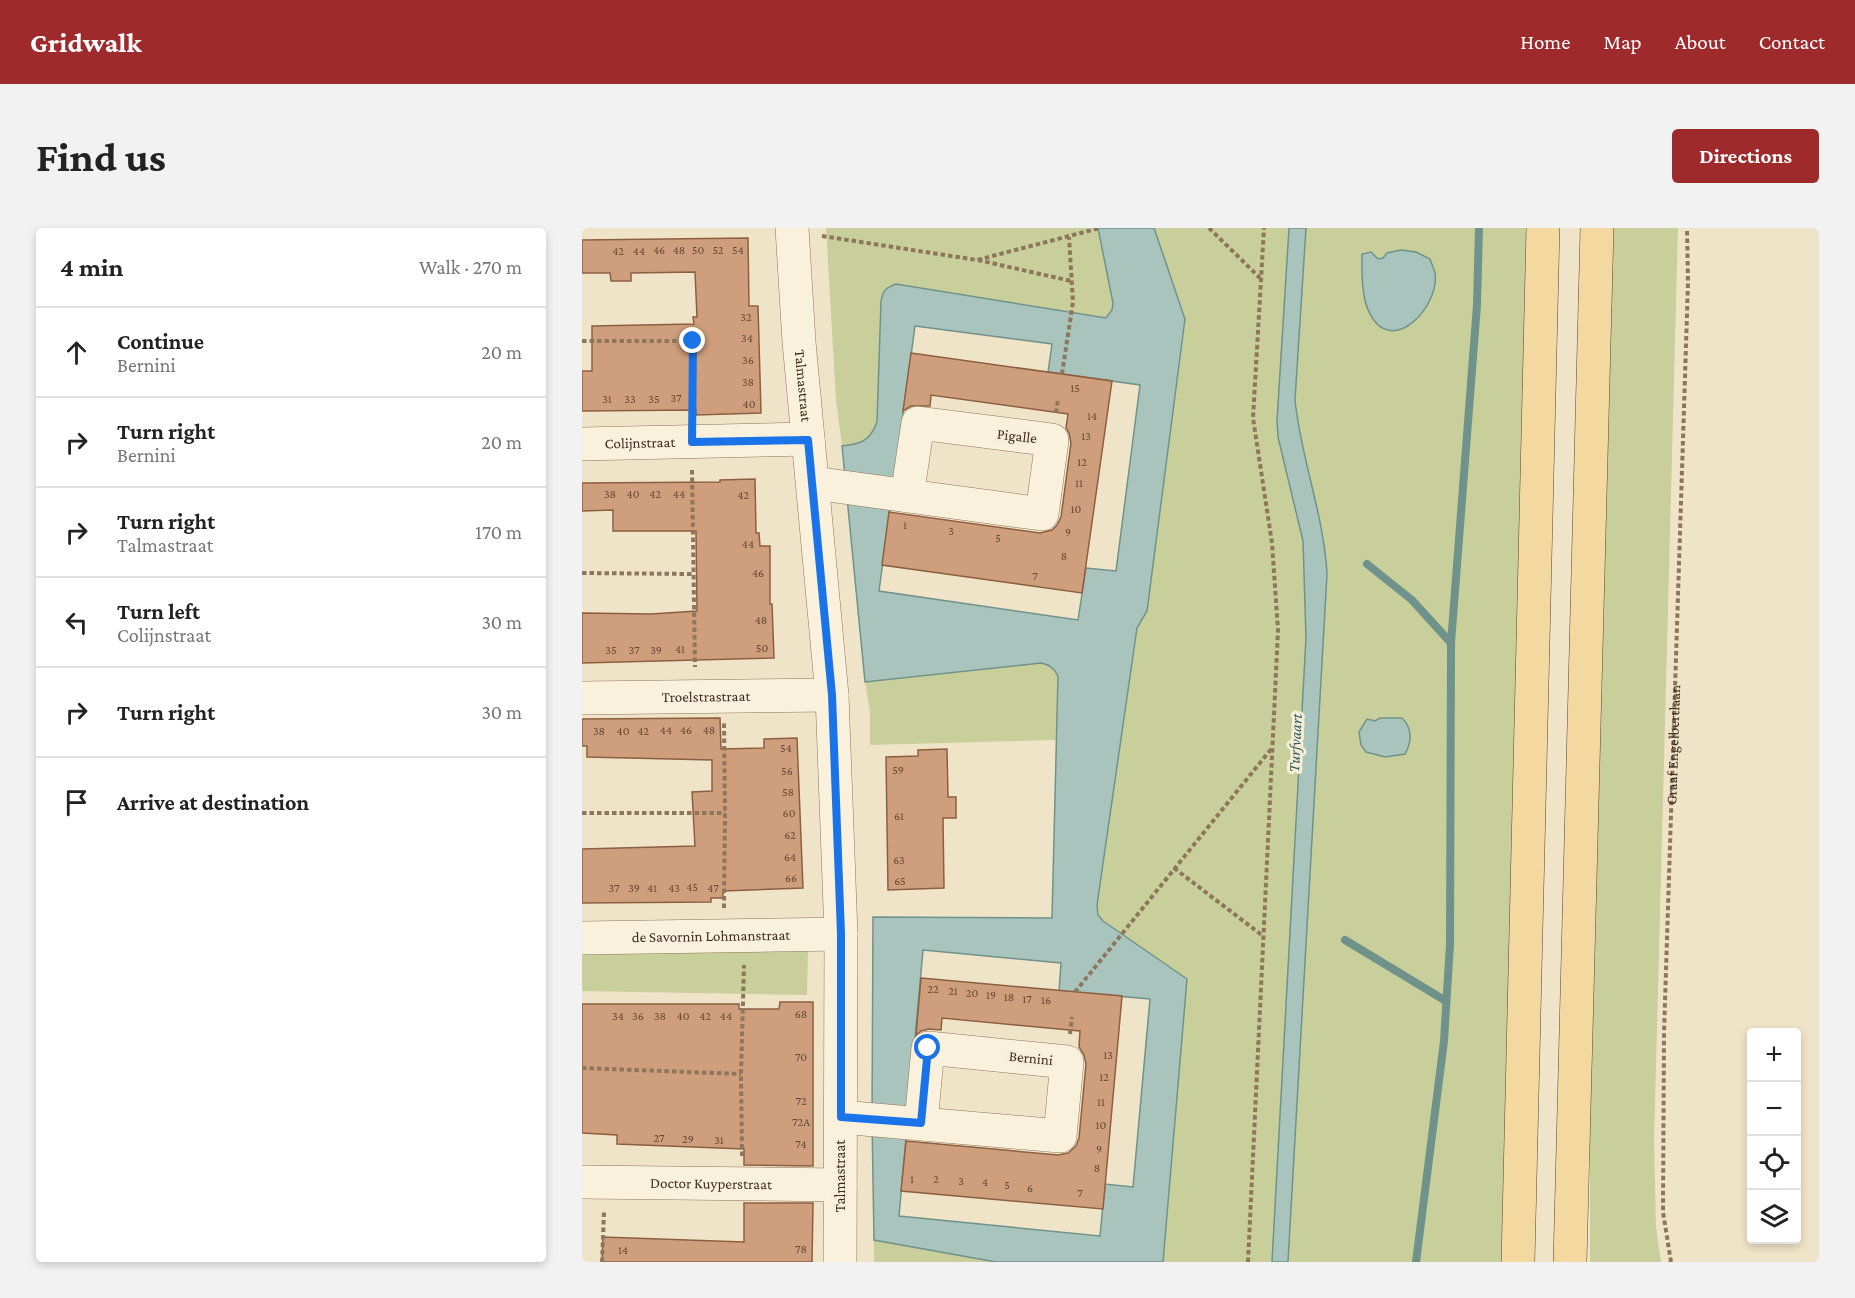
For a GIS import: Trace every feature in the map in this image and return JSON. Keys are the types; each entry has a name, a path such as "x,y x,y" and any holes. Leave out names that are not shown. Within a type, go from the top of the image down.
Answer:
{"main road":[{"path":"1518,1262 1543,228"},
{"path":"1570,1262 1597,228"}],"street":[{"name":"Talmastraat","path":"792,232 799,342 832,695 841,934 856,1119 840,1185 840,1262"},
{"name":"Pigalle","path":"813,483 846,488 1042,514 1052,440 918,423 899,495"},
{"name":"Colijnstraat","path":"582,444 808,440"},
{"name":"Troelstrastraat","path":"582,698 832,695"},
{"name":"de Savornin Lohmanstraat","path":"582,938 841,934"},
{"name":"Bernini","path":"856,1119 1060,1136 1067,1062 928,1048 914,1123"},
{"name":"Doctor Kuyperstraat","path":"594,1182 840,1185"}],"path":[{"path":"977,260 1100,228"},
{"path":"1209,228 1260,279"},
{"path":"1248,1262 1278,630 1276,586 1253,418 1264,228"},
{"name":"Graaf Engelbertlaan","path":"1671,1261 1663,1212 1665,1033 1688,283 1687,228"},
{"path":"792,232 977,260 1071,280"},
{"path":"1062,374 1072,302 1069,237"},
{"path":"582,341 693,341 693,574 725,813 741,1074 742,1184"},
{"path":"582,573 693,574"},
{"path":"1075,992 1272,747"},
{"path":"582,813 725,813"},
{"path":"1174,868 1264,936"},
{"path":"582,1068 741,1074"},
{"path":"594,1182 602,1262"}],"green space":[{"path":"826,228 1098,228 1113,310 1106,318 896,284 888,286 881,301 877,422 864,440 842,446 836,400"},
{"path":"1154,228 1289,228 1277,421 1278,437 1303,541 1306,638 1272,1262 1163,1262 1187,979 1103,921 1098,915 1097,905 1137,628 1147,611 1185,325 1184,314"},
{"path":"1306,228 1528,228 1502,1262 1288,1262 1327,574 1323,534 1298,424 1295,400"},
{"path":"1612,228 1678,228 1654,1142 1656,1227 1661,1262 1590,1262 1590,1063"},
{"path":"1041,663 1051,667 1058,676 1057,740 870,745 870,712 865,682"},
{"path":"808,951 807,995 582,991 582,953"},
{"path":"874,1240 996,1262 874,1262"}],"water":[{"path":"1098,228 1154,228 1185,319 1147,611 1137,628 1097,905 1098,915 1103,921 1187,979 1163,1262 996,1262 874,1240 873,917 1052,918 1058,676 1051,667 1041,663 865,682 842,446 864,440 877,422 881,301 887,288 896,284 1106,318 1112,310 1113,303","holes":["915,326 1052,344 1048,372 1140,385 1116,571 1086,568 1078,620 879,591","923,950 1061,963 1059,991 1150,999 1133,1187 1105,1184 1100,1236 899,1216"]},
{"path":"1289,228 1306,228 1295,400 1302,444 1322,530 1327,574 1288,1262 1272,1262 1306,638 1303,541 1278,437 1277,421"},
{"path":"1401,250 1416,252 1430,259 1435,273 1435,286 1430,300 1413,322 1402,329 1390,331 1379,326 1367,307 1363,285 1362,254 1371,252 1378,259 1383,258 1387,253"},
{"path":"1380,718 1402,718 1406,722 1410,735 1405,754 1385,757 1366,752 1361,745 1359,732 1367,719 1375,721"}],"building":[{"path":"748,238 749,306 758,306 761,413 696,415 696,410 582,411 582,371 592,371 592,326 694,324 693,317 697,317 695,272 631,273 631,281 611,281 610,273 582,273 582,240"},
{"path":"911,353 1112,381 1082,593 882,565 889,512 1040,533 1052,530 1061,517 1071,443 1066,428 1068,414 931,395 930,406 911,406 903,411"},
{"path":"755,479 756,533 759,533 760,546 770,546 770,604 772,604 774,658 582,663 582,613 651,614 697,611 696,531 613,531 613,510 582,511 582,483 720,482 720,480"},
{"path":"720,718 721,749 764,748 764,739 797,738 803,888 723,891 723,898 711,898 711,902 582,903 582,849 695,846 692,792 712,791 712,760 587,757 587,746 582,746 582,719"},
{"path":"947,749 948,797 956,797 956,818 943,818 944,888 888,890 886,757 918,756 918,750"},
{"path":"921,978 1122,996 1103,1209 901,1191 906,1141 1058,1155 1068,1153 1076,1146 1079,1138 1086,1064 1079,1047 1080,1031 942,1018 941,1030 929,1029 916,1035"},
{"path":"780,1002 813,1002 813,1166 744,1165 744,1149 617,1144 617,1135 582,1133 582,1004 739,1004 739,1009 779,1009"},
{"path":"744,1203 813,1203 812,1262 602,1262 603,1237 744,1242"}],"waterway":[{"path":"1416,1262 1444,1041 1450,944 1451,643 1477,305 1479,228"},
{"path":"1367,564 1412,600 1451,643"},
{"path":"1345,940 1446,1001"}],"route":[{"path":"693,341 692,442 808,440 832,695 841,934 841,1117 921,1123 928,1048"}],"water label":[{"name":"Turfvaart","path":"1295,743"}]}
